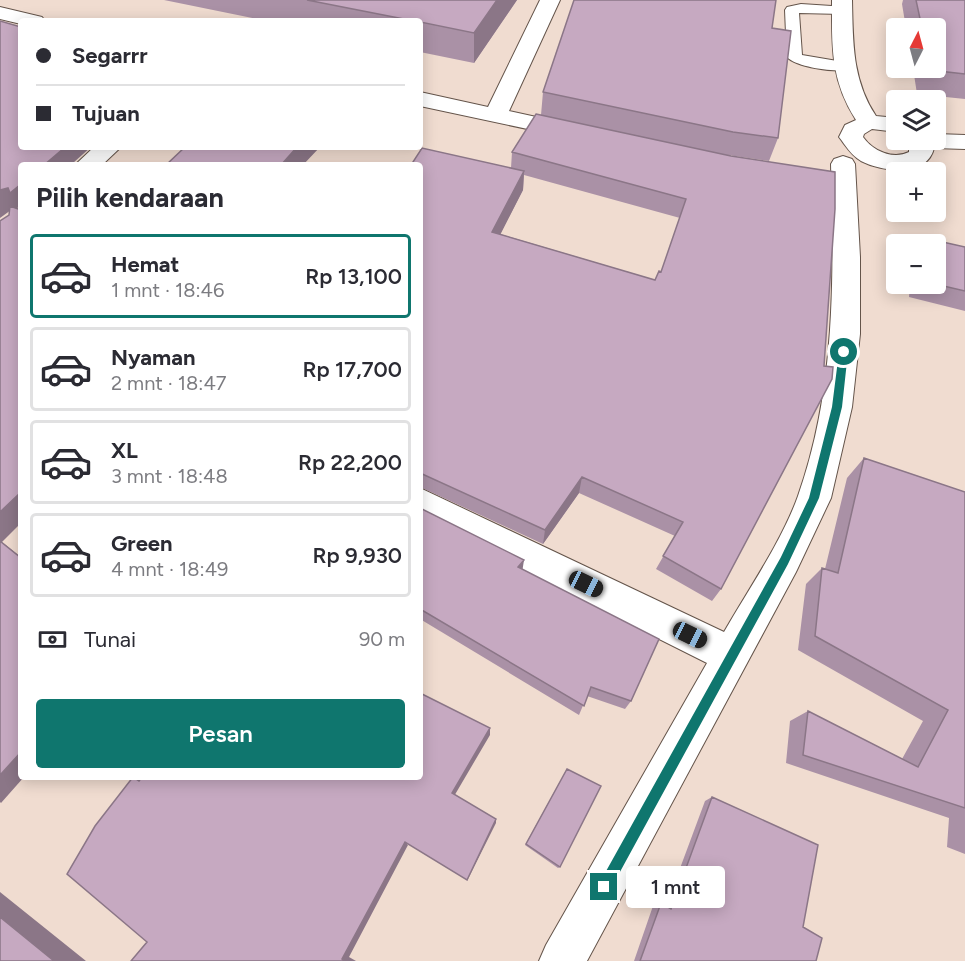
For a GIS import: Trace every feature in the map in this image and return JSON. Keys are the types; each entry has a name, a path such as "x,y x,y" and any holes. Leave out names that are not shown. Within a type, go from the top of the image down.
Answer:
{"street":[{"path":"495,116 550,0"},
{"path":"842,5 844,66 850,93 869,122"},
{"path":"0,13 22,18"},
{"path":"423,100 595,137"},
{"path":"846,163 862,152 851,137 853,130 869,122 886,124"},
{"path":"946,141 965,142"},
{"path":"91,162 105,150"},
{"path":"846,163 896,163 916,159 922,150"},
{"path":"562,961 784,561 814,498 837,407 846,334 846,163"},
{"path":"423,504 731,655"}],"lane":[{"path":"842,5 792,10 795,57 804,61 844,66"}],"path":[{"path":"615,869 672,906"}],"building":[{"path":"307,0 497,0 474,33 423,23 423,18 399,18"},
{"path":"574,0 776,0 772,28 791,31 778,138 733,132 543,92"},
{"path":"916,0 965,0 965,74 946,72 946,18 920,18"},
{"path":"0,21 18,26 18,150 62,150 48,162 18,162 18,186 10,193 8,188 0,190"},
{"path":"536,114 731,156 835,172 835,209 824,366 833,367 832,379 721,589 663,556 683,522 582,477 545,530 423,474 423,162 413,162 421,150 423,148 524,171 492,232 655,280 659,271 661,272 686,199 512,152"},
{"path":"182,150 294,150 284,162 169,162"},
{"path":"10,206 18,209 18,495 0,512 0,221 9,215"},
{"path":"946,243 965,247 965,291 946,287"},
{"path":"864,458 965,492 965,808 803,755 808,711 918,767 948,710 815,636 822,568 838,573"},
{"path":"423,510 524,560 518,567 659,639 631,701 591,687 584,706 423,611"},
{"path":"0,541 18,556 18,755 0,775"},
{"path":"423,694 490,728 452,793 496,819 467,880 405,842 342,959 345,961 131,961 147,942 67,874 95,826 131,780 423,780"},
{"path":"567,769 601,786 560,867 526,844"},
{"path":"712,797 818,845 803,927 822,938 816,961 640,961 661,903 671,909"},
{"path":"0,917 54,961 0,961"}],"route":[{"path":"604,887 784,561 814,498 837,407 844,352"}]}
